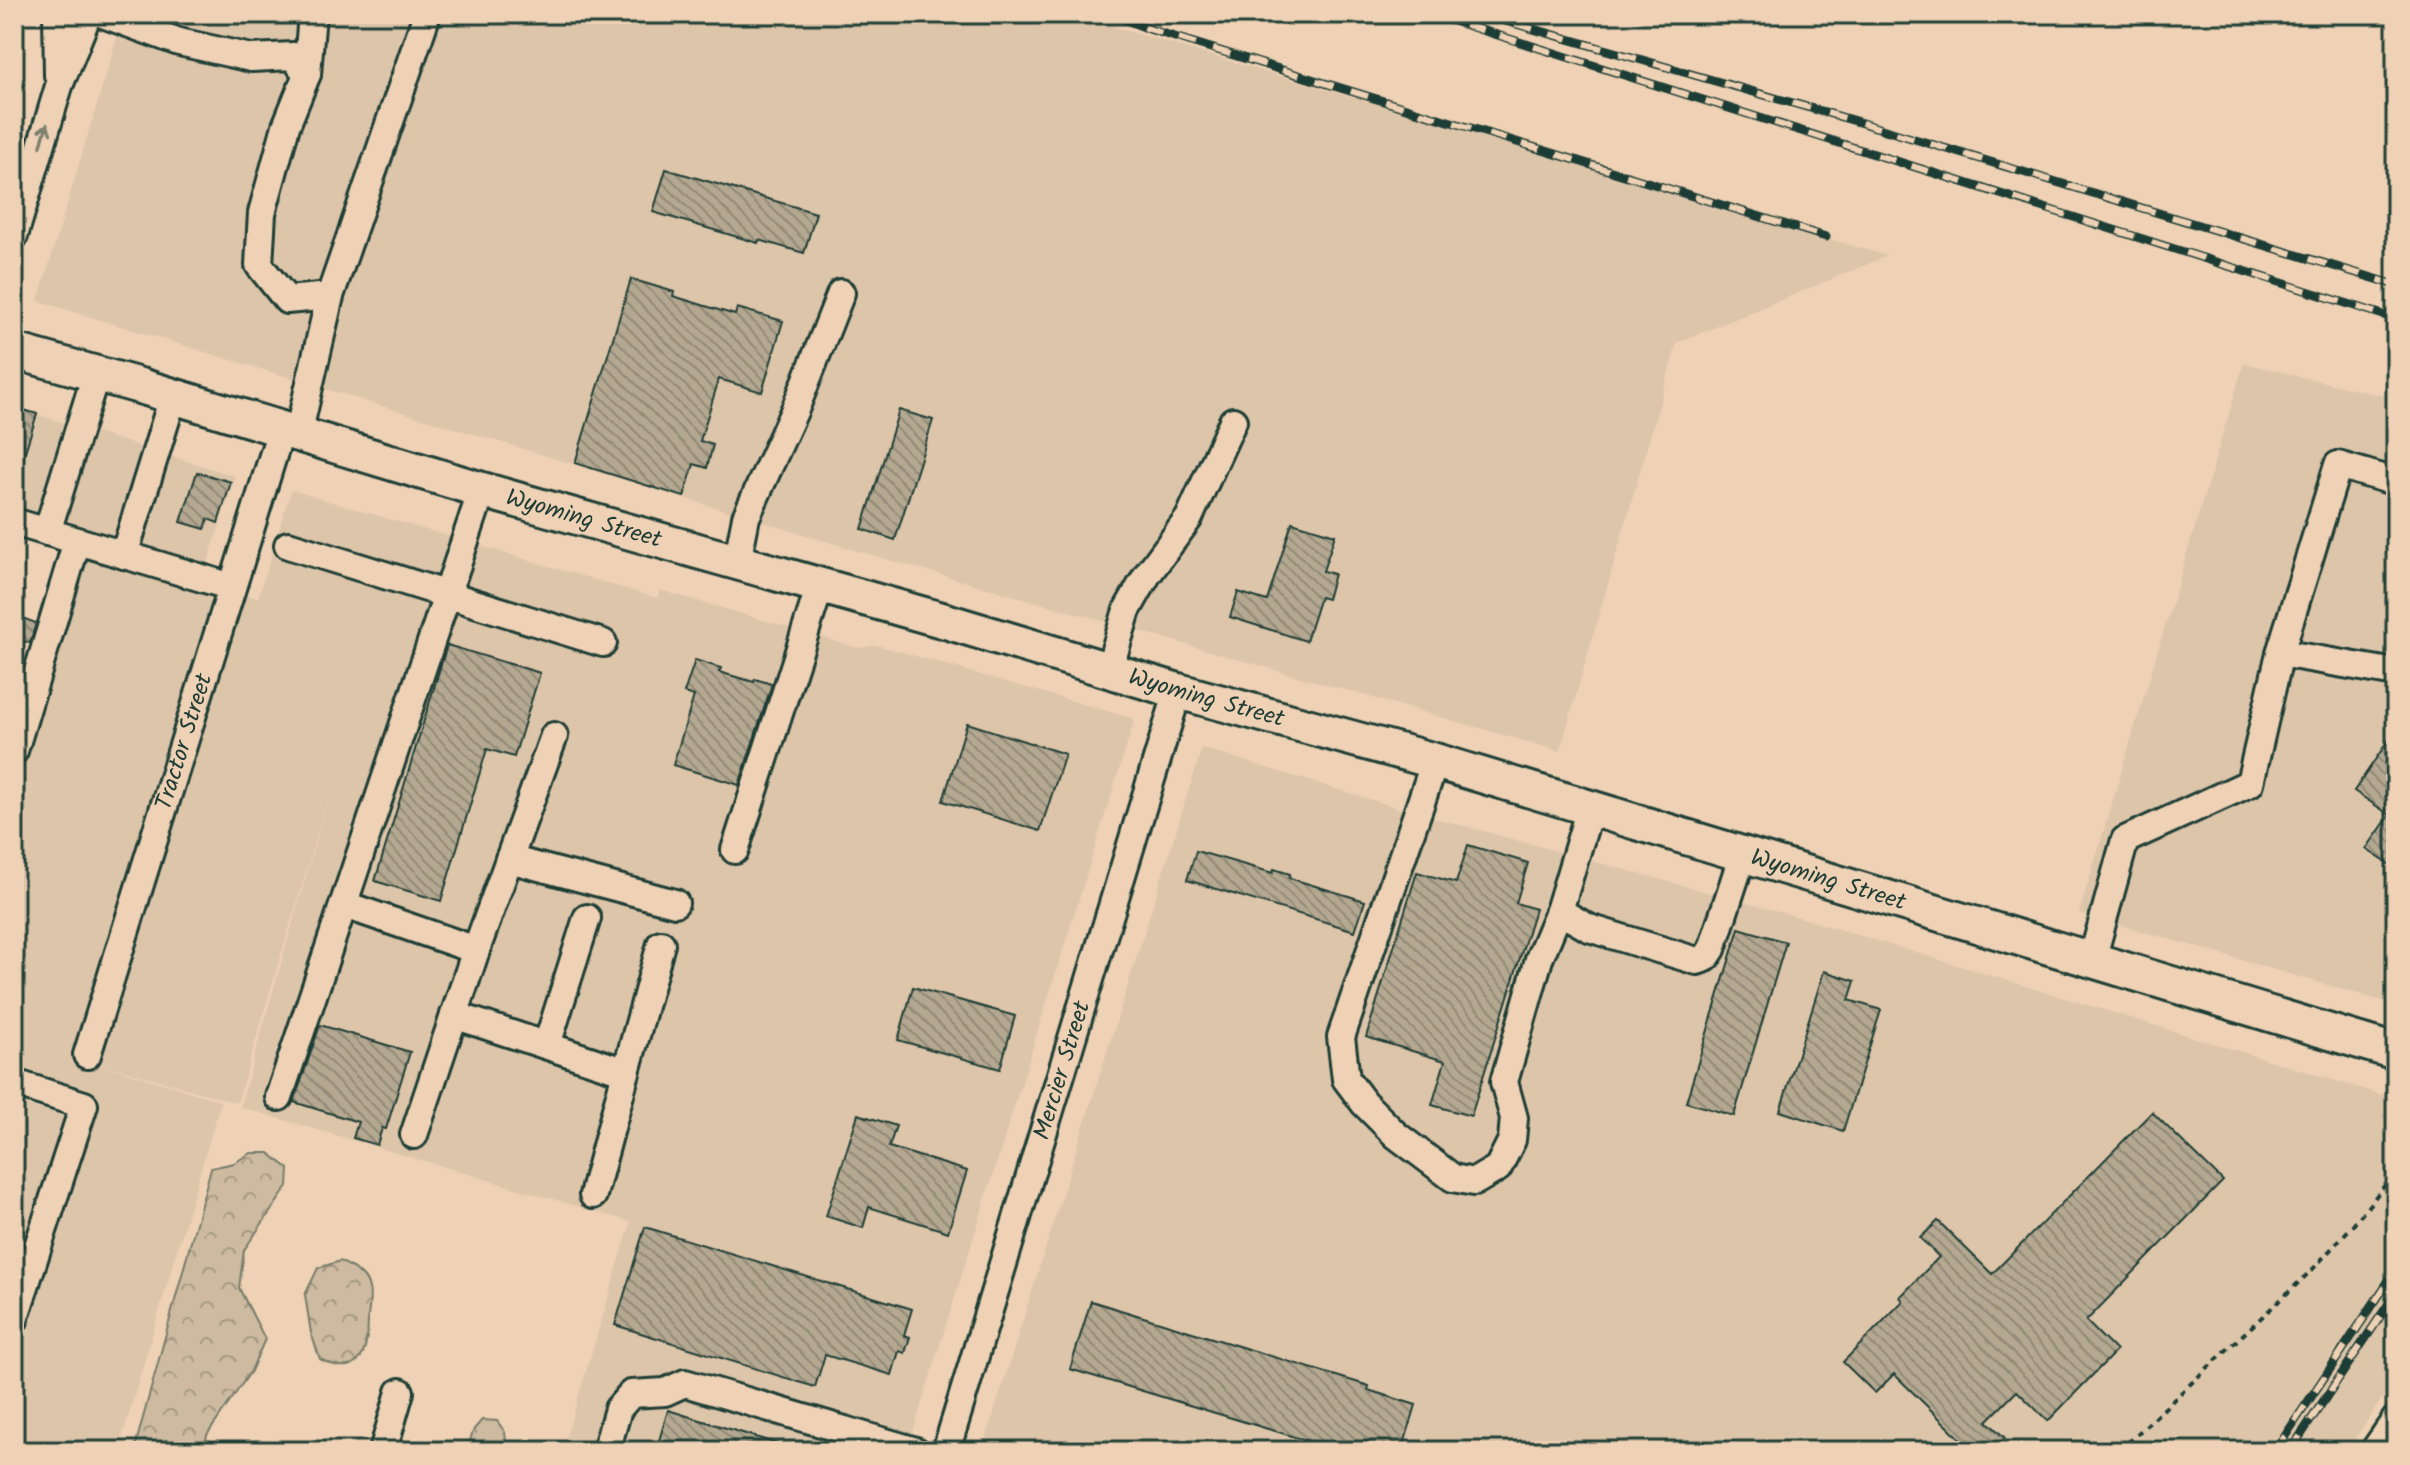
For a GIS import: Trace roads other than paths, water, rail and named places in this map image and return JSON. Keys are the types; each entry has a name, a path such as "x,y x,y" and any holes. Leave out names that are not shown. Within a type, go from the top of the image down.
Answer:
{"main road":[{"name":"Wyoming Street","path":"14,351 1178,691 1435,761 2396,1052"}],"street":[{"path":"57,14 59,86"},
{"path":"14,236 59,86 88,14"},
{"path":"103,14 179,42 251,58 293,56 307,74"},
{"path":"312,14 307,74 286,126 262,213 259,265 287,300 330,296"},
{"name":"Tractor Street","path":"87,1055 232,587 290,432 330,296 427,14"},
{"path":"737,563 746,517 796,407 841,293"},
{"path":"47,532 96,374"},
{"path":"124,555 173,397"},
{"path":"1109,670 1127,610 1147,575 1189,518 1233,421"},
{"path":"2092,960 2125,840 2250,783 2280,653 2338,465 2396,482"},
{"path":"279,1097 482,490"},
{"path":"14,522 232,587"},
{"path":"14,751 23,691 77,541"},
{"path":"288,545 603,643"},
{"path":"735,850 820,586"},
{"path":"2280,653 2396,673"},
{"name":"Mercier Street","path":"946,1451 1178,691"},
{"path":"414,1135 476,950 554,736"},
{"path":"1435,761 1341,1037 1346,1079 1364,1103 1396,1135 1453,1178 1474,1182 1498,1168 1512,1140 1514,1118 1504,1082 1539,959 1559,911 1590,808"},
{"path":"1559,911 1589,928 1697,961 1706,958 1712,949 1743,854"},
{"path":"509,859 675,903"},
{"path":"345,905 476,950"},
{"path":"547,1045 587,918"},
{"path":"593,1195 661,944"},
{"path":"454,1015 626,1072"},
{"path":"14,1083 84,1105 14,1320"},
{"path":"606,1451 618,1409 631,1394 665,1392 685,1383 916,1451"},
{"path":"383,1451 400,1392"},
{"path":"2374,1451 2396,1419"}],"railway":[{"path":"1111,14 1152,30 1826,237"},
{"path":"1431,14 2396,319"},
{"path":"1481,14 1852,120 2396,285"},
{"path":"2275,1451 2396,1270"},
{"path":"2290,1451 2396,1293"}]}
